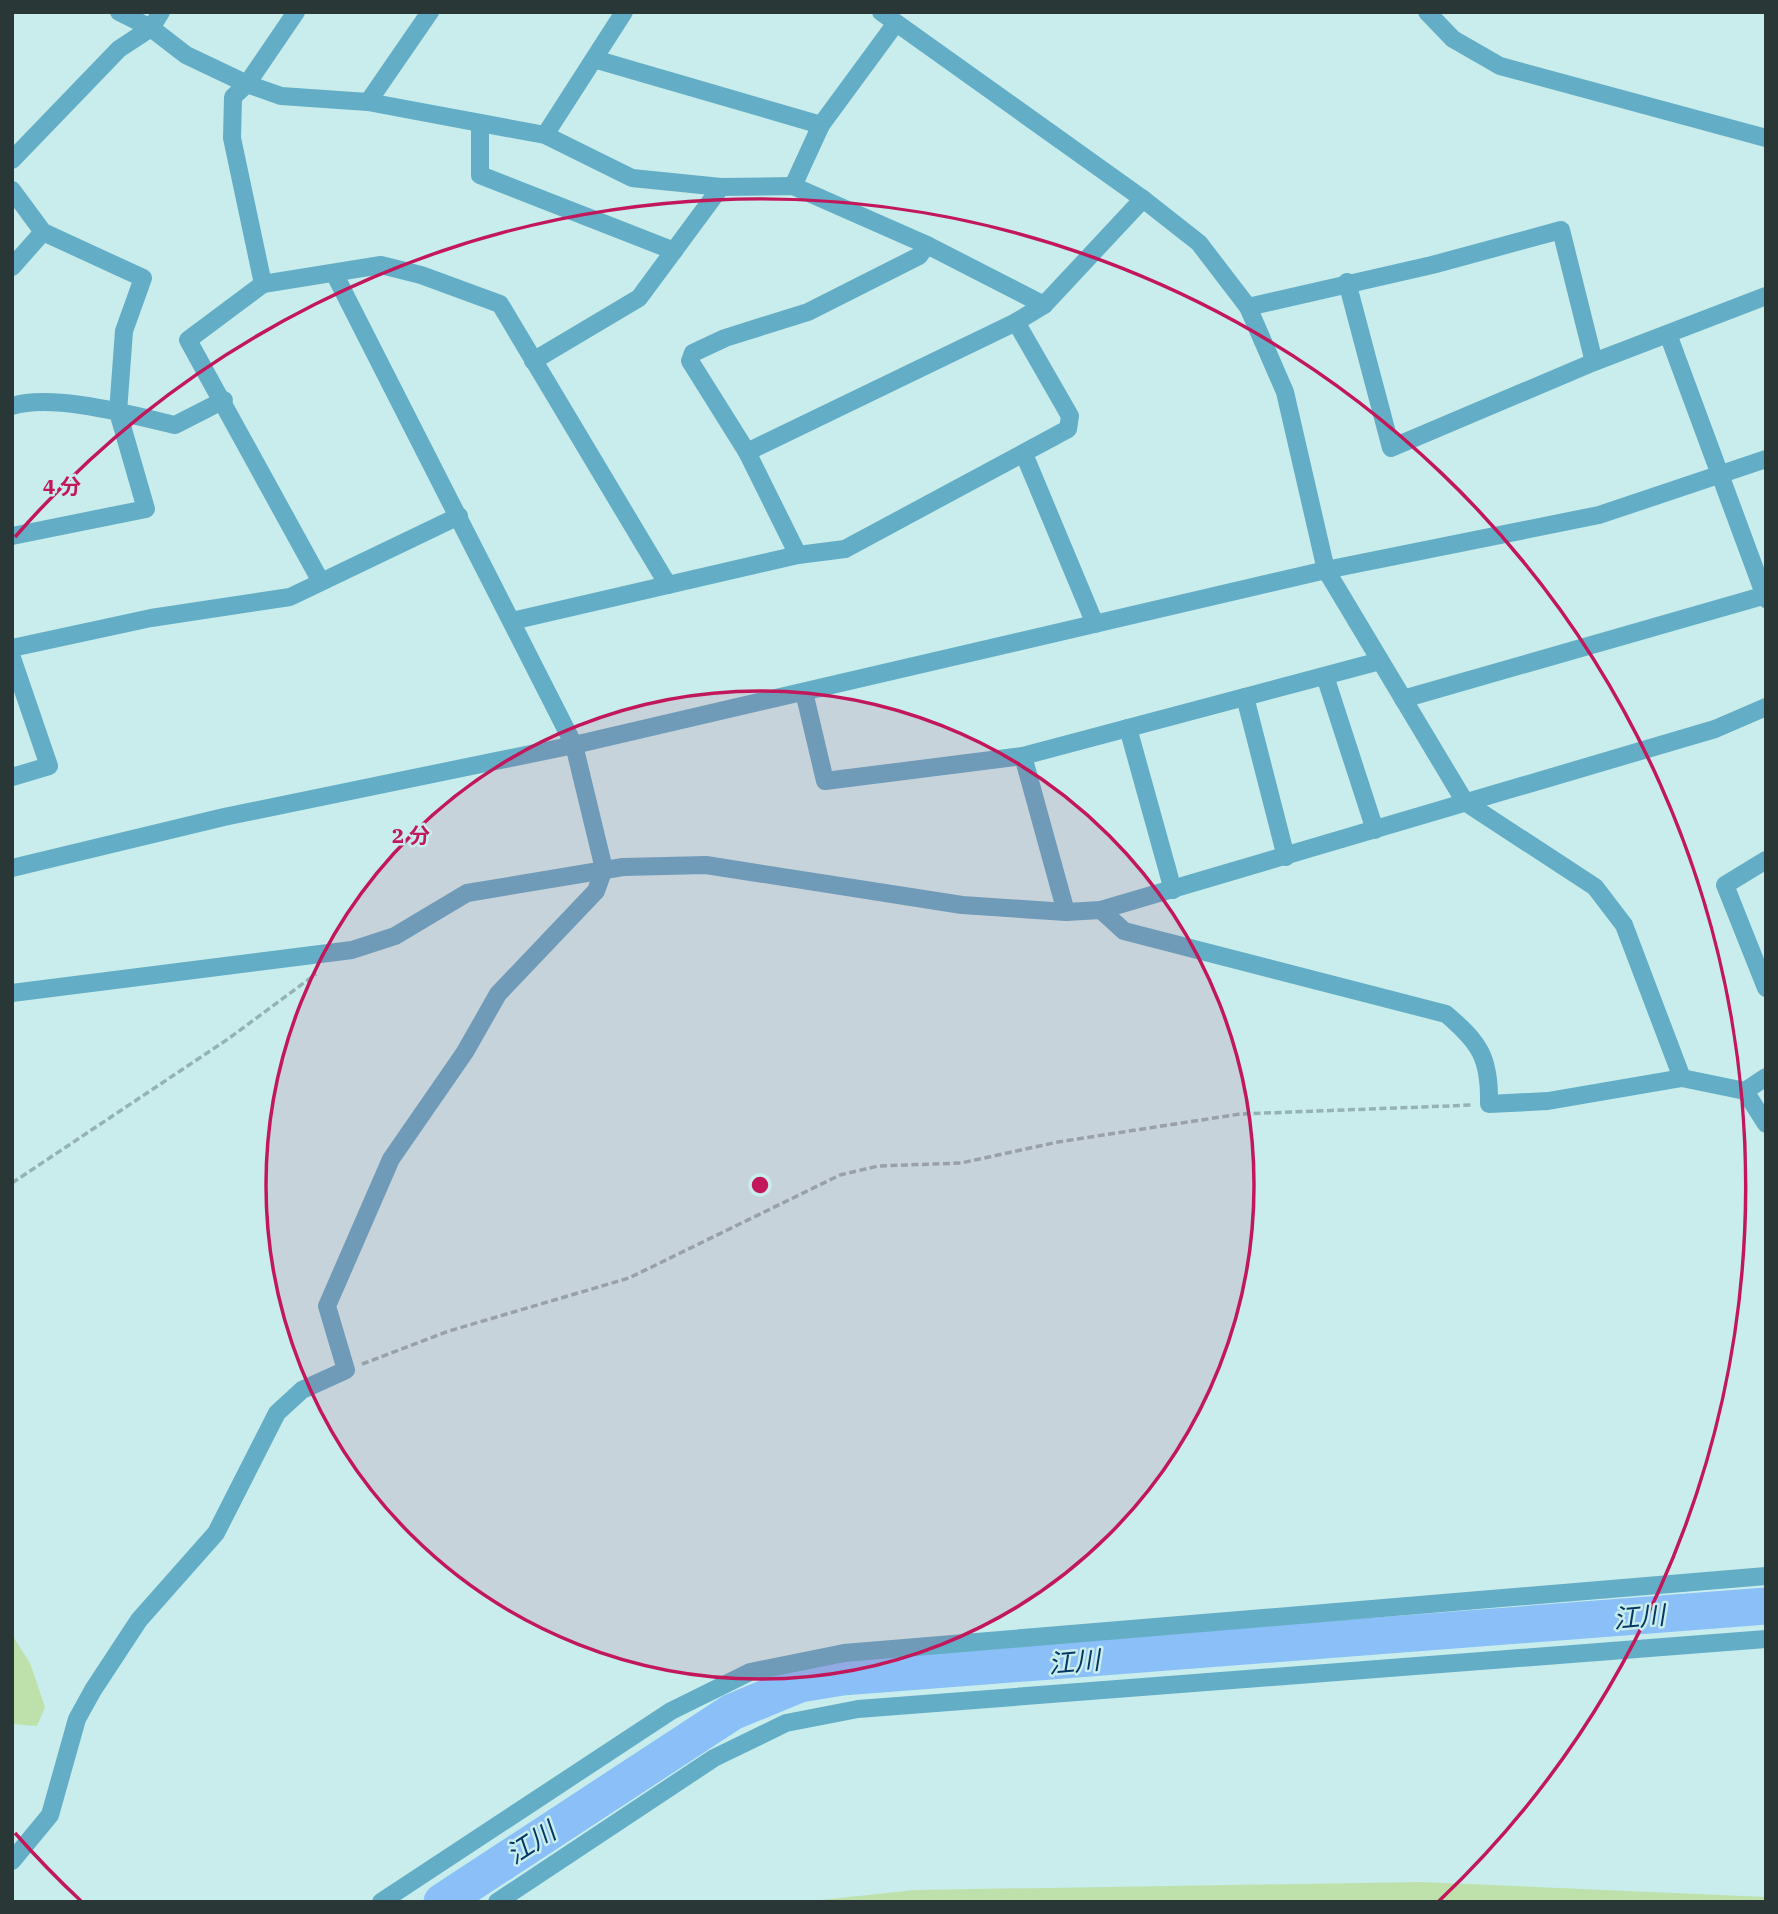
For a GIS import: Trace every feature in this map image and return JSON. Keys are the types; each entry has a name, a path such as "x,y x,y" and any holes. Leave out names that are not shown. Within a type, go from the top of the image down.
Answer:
{"street":[{"path":"119,12 150,28 186,55 247,84 281,96 368,102 545,135 632,178 721,187 793,186 927,245 1044,305"},
{"path":"12,160 119,49 150,28 161,12"},
{"path":"263,284 232,138 233,97 247,84 296,12"},
{"path":"368,102 430,12"},
{"path":"545,135 624,12"},
{"path":"1427,12 1453,39 1500,66 1766,138"},
{"path":"793,186 821,125 889,18 1143,199 1199,243 1248,307 1285,392 1326,570 1465,802 1595,887 1624,925 1682,1078"},
{"path":"594,59 821,125"},
{"path":"480,123 480,175 674,251"},
{"path":"533,361 639,298 721,187"},
{"path":"12,190 43,232 143,278 124,331 118,412 146,509 12,536"},
{"path":"747,452 1016,322 1044,305 1143,199"},
{"path":"1248,307 1347,282 1432,265 1561,230 1594,362"},
{"path":"12,267 43,232"},
{"path":"798,555 747,452 690,361 693,353 725,338 808,312 919,256 927,245"},
{"path":"320,580 224,400 188,341 263,284 381,265 421,275 500,304 668,585"},
{"path":"12,1861 50,1815 77,1719 93,1690 139,1620 216,1533 277,1413 302,1390 346,1370 327,1306 391,1159 465,1052 498,994 596,891 604,869 574,745 334,273"},
{"path":"1347,282 1391,448 1594,362 1766,296"},
{"path":"512,621 798,555 845,549 1068,429 1070,416 1016,322"},
{"path":"1403,699 1765,597 1668,334"},
{"path":"12,406 31,400 118,412 175,425 224,400"},
{"path":"1024,454 1095,624"},
{"path":"12,868 224,817 574,745 1326,570 1599,515 1766,459"},
{"path":"12,648 151,618 290,597 320,580 459,516"},
{"path":"12,658 17,688 49,766 12,777"},
{"path":"804,692 825,781 1023,756 1380,661"},
{"path":"1325,676 1376,830"},
{"path":"1245,697 1286,857"},
{"path":"12,993 352,950 395,936 467,892 604,869 706,865 962,905 1066,912 1101,910 1714,729 1766,707"},
{"path":"1128,728 1173,890"},
{"path":"1023,756 1066,912"},
{"path":"1766,860 1725,885 1766,988"},
{"path":"1101,910 1124,930 1446,1014 1475,1039 1489,1079 1489,1104 1548,1101 1682,1078 1745,1091 1766,1077"},
{"path":"1745,1091 1766,1124"},
{"path":"381,1902 671,1710 750,1672 844,1653 1766,1576"},
{"path":"497,1902 715,1758 786,1723 858,1709 1766,1639"}],"path":[{"path":"12,1183 228,1040 320,971"},
{"path":"346,1370 449,1331 629,1278 840,1175 878,1167 961,1163 1058,1142 1240,1114 1489,1104"}],"green space":[{"path":"12,1635 30,1663 45,1707 37,1726 12,1724"},
{"path":"1421,1882 1766,1897 1766,1902 802,1902 915,1890"}],"waterway":[{"name":"江川","path":"442,1902 732,1712 800,1684 842,1677 1766,1606"}]}
